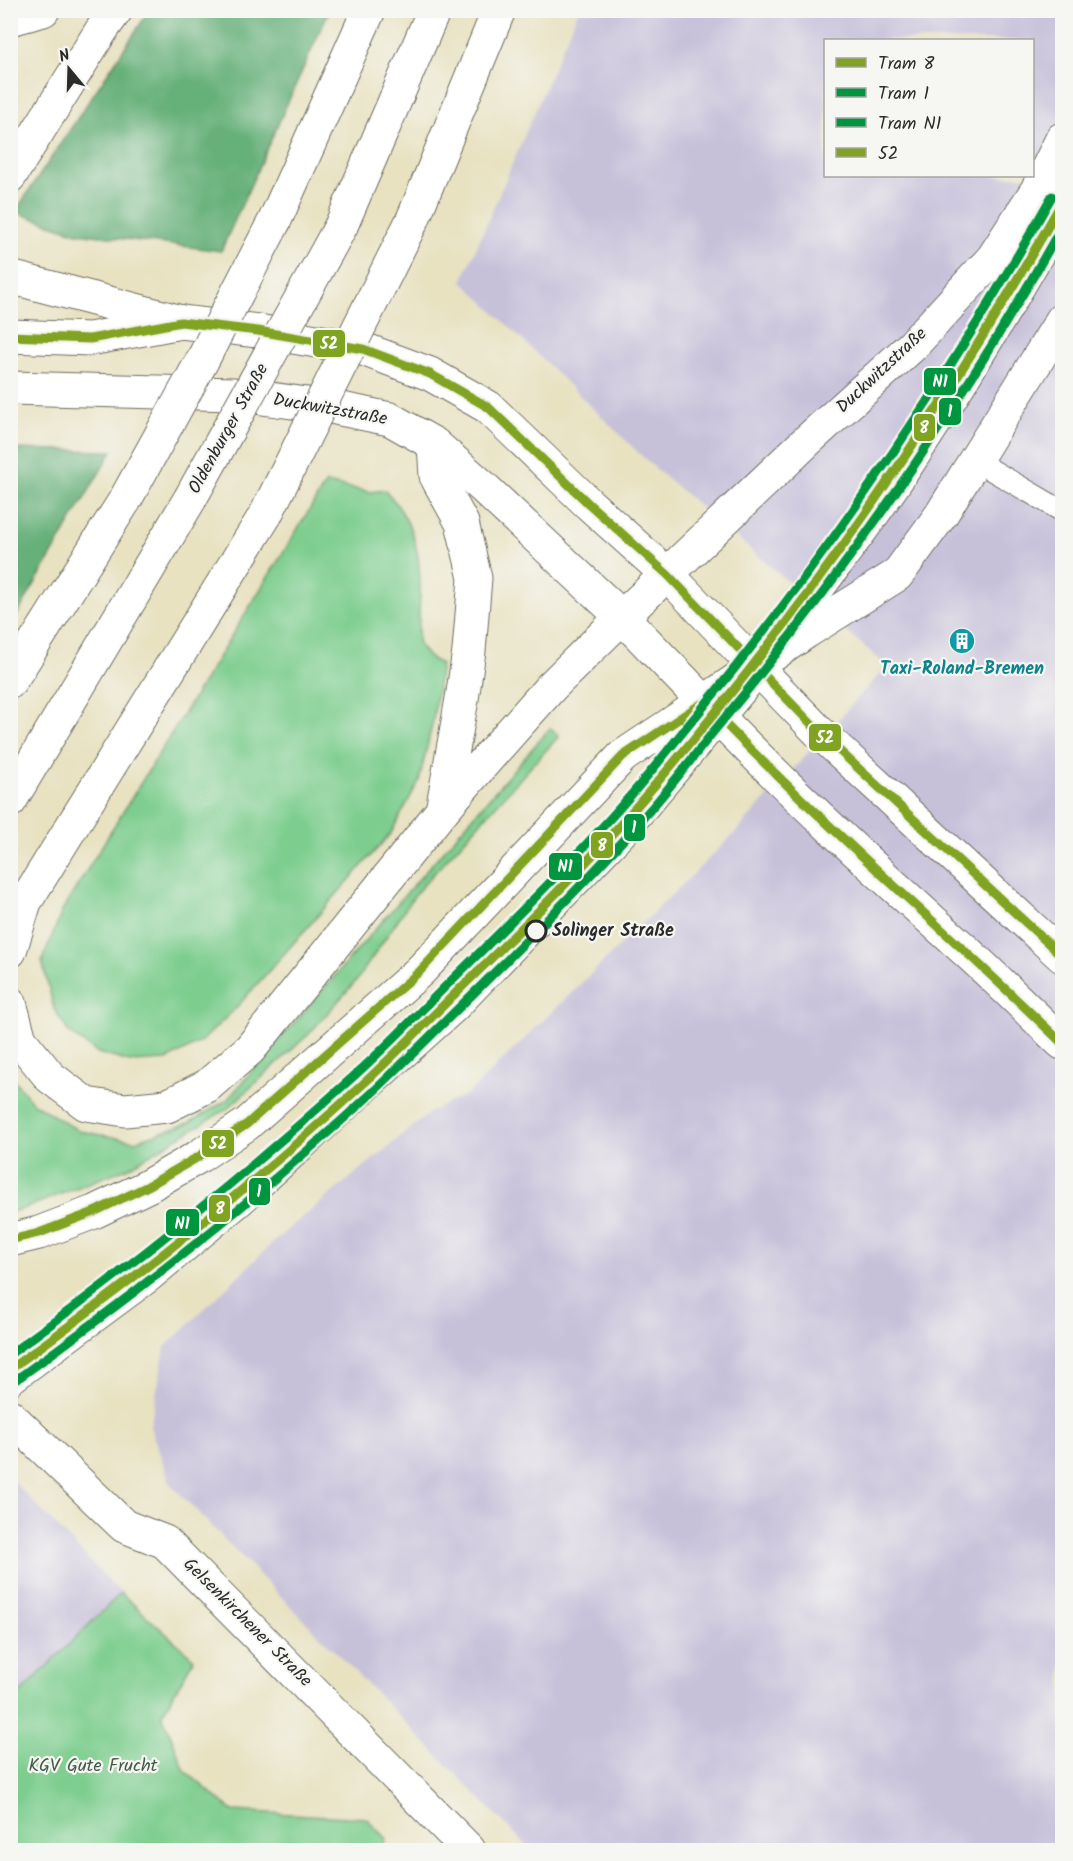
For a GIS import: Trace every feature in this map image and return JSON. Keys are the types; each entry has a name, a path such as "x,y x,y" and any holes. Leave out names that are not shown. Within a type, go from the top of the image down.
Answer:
{"main road":[{"path":"10,19 43,10"},
{"path":"10,176 116,10"},
{"path":"10,682 125,500 203,359 275,220 369,10"},
{"name":"Oldenburger Straße","path":"10,801 190,499 340,226 434,10"},
{"path":"10,951 25,902 266,514 413,219 499,10"},
{"name":"Duckwitzstraße","path":"10,388 234,394 336,408 390,419 434,444 491,494 622,617 808,440 912,346 993,258 1036,190 1062,139"},
{"path":"10,278 181,322 258,331 363,349 430,374 488,407 590,504 767,663 819,732 1062,956"},
{"path":"10,1240 39,1233 94,1212 148,1186 198,1157 247,1124 420,971 623,756 713,712 767,663 897,575 941,515 976,461 1062,320"},
{"path":"10,336 90,339 181,322"},
{"path":"434,444 436,476 462,523 475,578 469,651 441,812"},
{"path":"10,1003 20,1040 50,1077 86,1104 125,1110 167,1106 207,1086 250,1049 441,812 551,687 622,617 774,776 894,888 968,953 1062,1043"},
{"name":"Gelsenkirchener Straße","path":"10,1416 124,1526 165,1542 319,1695 469,1851"}],"lane":[{"path":"767,663 878,516 951,407 1025,288 1062,223"},
{"path":"976,461 1062,511"},
{"path":"10,1385 152,1280 243,1205 457,1011 625,836 713,712"}],"shaded area":[{"path":"578,11 1062,11 1062,1850 531,1850 171,1485 150,1427 165,1347 281,1235 432,1111 468,1094 733,835 887,666 648,462 462,281"},
{"path":"11,1479 121,1593 11,1702"}],"green space":[{"path":"149,11 329,11 221,251 77,233 15,212"},
{"path":"10,449 112,451 11,625"},
{"path":"326,483 370,492 385,490 399,507 415,542 420,579 418,640 426,655 441,664 433,721 419,781 391,833 236,1008 202,1041 167,1060 130,1062 98,1053 70,1034 54,1009 42,961 63,909"},
{"path":"550,728 559,736 416,893 357,980 308,1035 227,1109 127,1168 11,1212 10,1075 33,1103 79,1131 135,1141 189,1123 227,1100"},
{"name":"KGV Gute Frucht","path":"121,1593 194,1659 162,1714 185,1771 233,1811 366,1818 386,1839 382,1850 11,1850 11,1702"}],"tram line":[{"name":"N1","path":"10,1354 143,1254 313,1113 395,1038 611,818 746,654 840,528 929,398 1052,196"},
{"name":"8","path":"10,1369 191,1232 321,1122 390,1058 515,934 622,823 701,730 758,658 814,586 867,512 968,359 1062,202"},
{"name":"1","path":"17,1379 200,1241 331,1130 480,987 629,834 810,611 900,486 984,358 1062,226"}],"transit line":[{"name":"52","path":"10,336 90,339 181,322 258,331 363,349 430,374 488,407 589,504 668,575 819,732 1062,956"},
{"name":"52","path":"10,1240 39,1233 94,1212 148,1186 198,1157 247,1124 420,971 623,756 704,702 836,832 1062,1043"}],"place":[{"name":"Taxi-Roland-Bremen","path":"962,641"},
{"name":"Solinger Straße","path":"536,931"}]}
